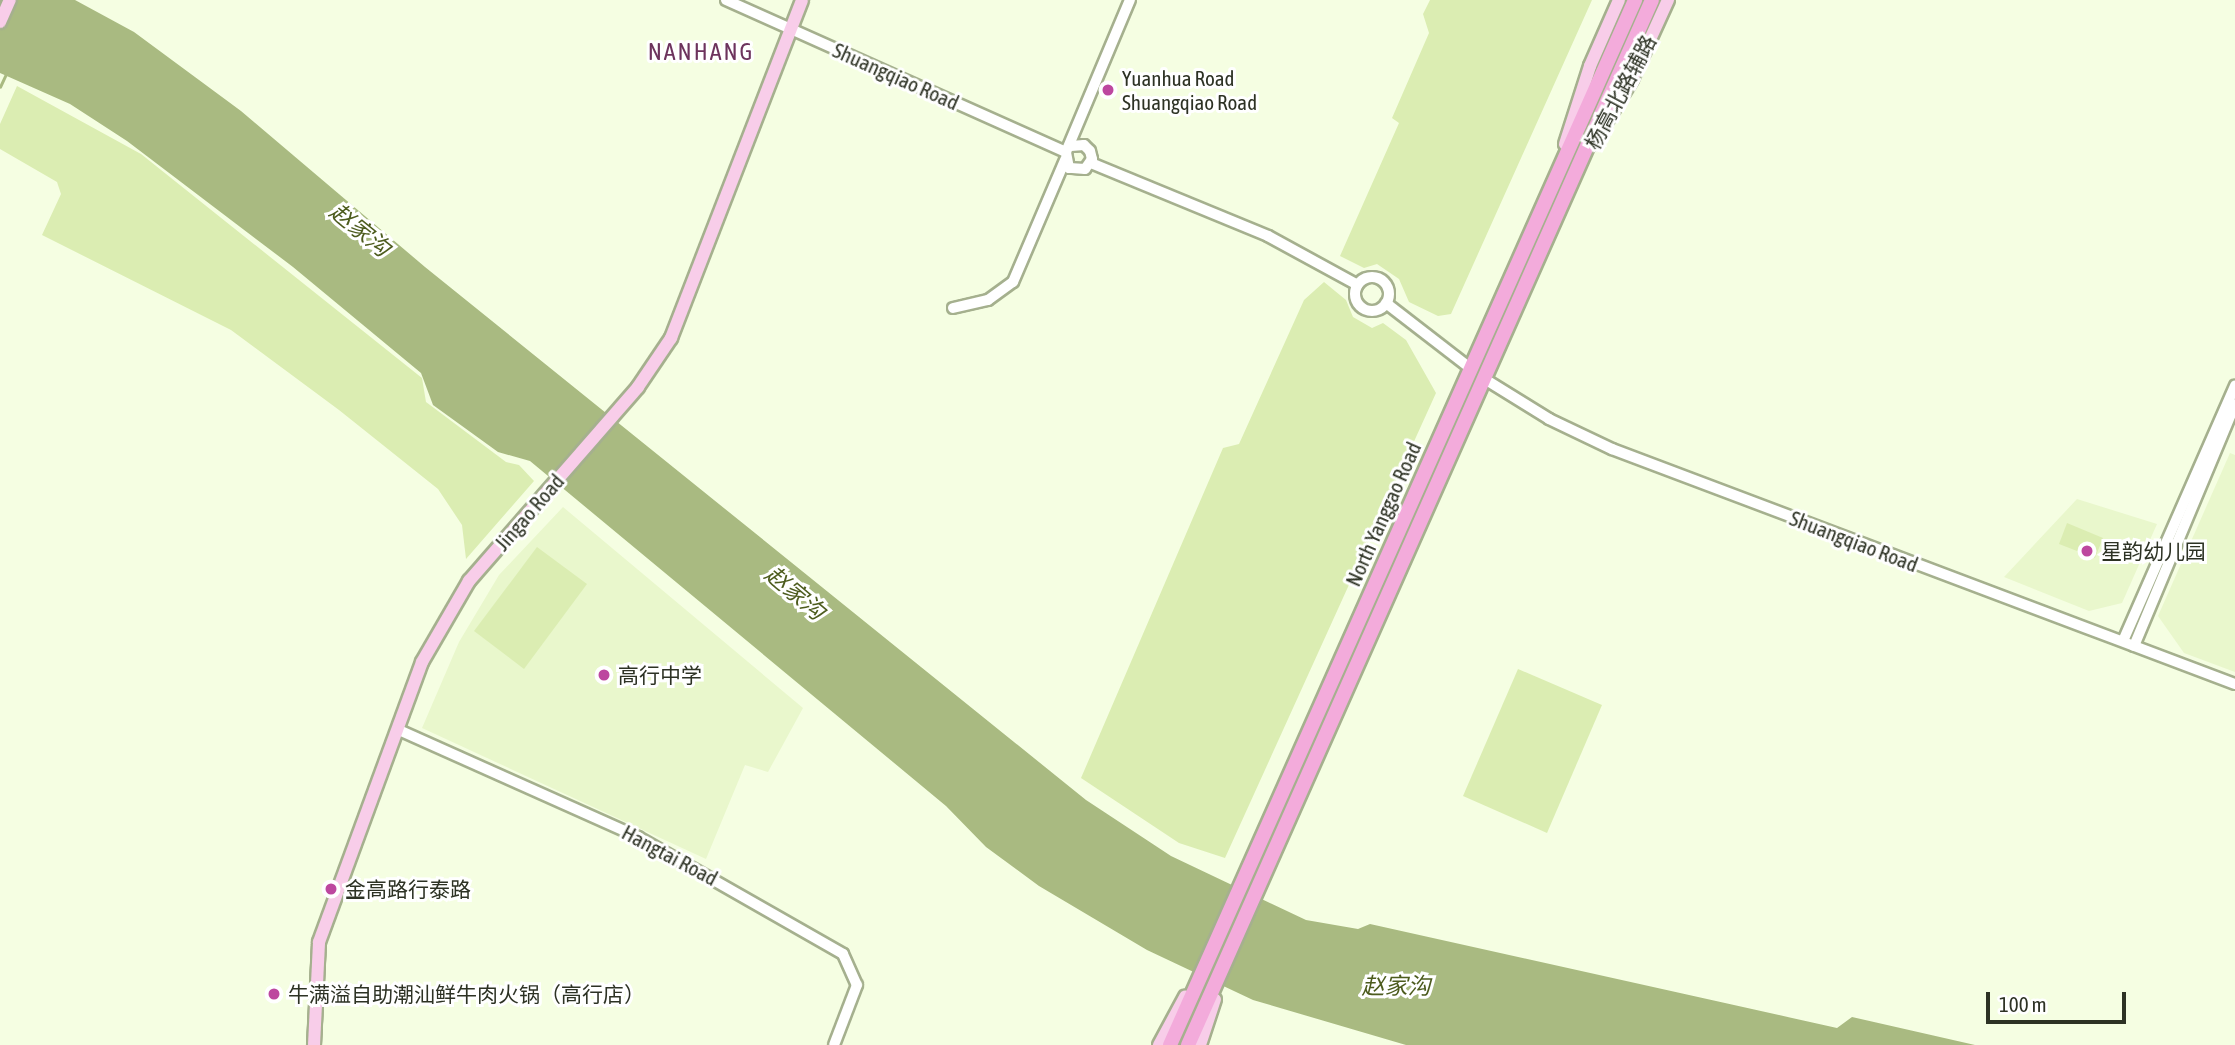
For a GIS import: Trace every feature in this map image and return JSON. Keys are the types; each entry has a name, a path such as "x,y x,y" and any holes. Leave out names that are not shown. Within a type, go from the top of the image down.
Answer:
{"highway":[{"name":"North Yanggao Road","path":"1170,1045 1635,0"},
{"name":"North Yanggao Road","path":"1188,1045 1652,0"}],"main road":[{"path":"0,22 10,0"},
{"name":"Jingao Road","path":"314,1045 314,965 319,942 434,641 469,581 638,387 685,308 802,0"},
{"name":"杨高北路辅路","path":"1555,177 1590,66 1619,0"},
{"name":"杨高北路辅路","path":"1570,183 1632,79 1668,0"},
{"path":"1159,1045 1213,948"},
{"path":"1200,1045 1228,956"}],"street":[{"name":"Shuangqiao Road","path":"726,0 1067,153"},
{"path":"953,308 988,300 1013,282 1130,0"},
{"path":"1067,153 1087,147 1091,163"},
{"path":"1067,153 1077,171 1091,163"},
{"path":"1091,163 1268,236 1358,285"},
{"path":"1366,278 1381,280 1388,288 1386,303 1378,310 1363,308 1355,295 1358,285 1366,278"},
{"path":"1386,303 1470,368"},
{"name":"Shuangqiao Road","path":"1483,378 1549,419 1612,449 2235,684"},
{"path":"2123,641 2235,386"},
{"path":"2134,646 2235,404"},
{"name":"Hangtai Road","path":"399,730 638,837 843,954 857,985 834,1045"}],"shaded area":[{"path":"1430,0 1592,0 1451,314 1438,316 1409,302 1399,279 1377,264 1364,268 1340,256 1399,123 1392,118 1429,33 1423,14"},
{"path":"17,86 141,154 422,378 426,402 506,462 519,465 534,481 466,559 462,525 438,489 339,410 231,330 42,235 61,194 57,182 0,149 0,124"},
{"path":"1324,282 1346,300 1353,317 1372,328 1383,323 1406,340 1436,393 1225,858 1179,843 1081,778 1223,448 1239,444 1304,300"},
{"path":"2230,453 2235,455 2235,672 2184,653 2158,616"},
{"name":"星韵幼儿园","path":"2077,499 2157,524 2122,603 2089,611 2004,577"},
{"name":"高行中学","path":"563,507 803,708 768,772 745,765 706,859 422,728 459,642 499,575"},
{"path":"2067,523 2103,538 2095,558 2059,544"},
{"path":"537,547 587,584 524,669 474,631"},
{"path":"1518,669 1602,705 1547,833 1463,796"}],"water":[{"name":"赵家沟","path":"0,0 75,0 134,32 241,111 425,267 1086,800 1171,856 1306,920 1358,929 1370,924 1837,1028 1852,1017 1975,1045 1406,1045 1253,1000 1147,950 1039,886 986,847 946,806 530,461 498,452 433,405 421,373 293,267 127,141 70,104 0,73"}],"waterway":[{"path":"0,87 6,74"}],"place":[{"name":"Yuanhua Road Shuangqiao Road","path":"1108,90"},
{"name":"星韵幼儿园","path":"2087,551"},
{"name":"高行中学","path":"604,675"},
{"name":"金高路行泰路","path":"331,889"},
{"name":"牛满溢自助潮汕鲜牛肉火锅（高行店）","path":"274,994"}],"district":[{"name":"NANHANG","path":"701,52"}]}
